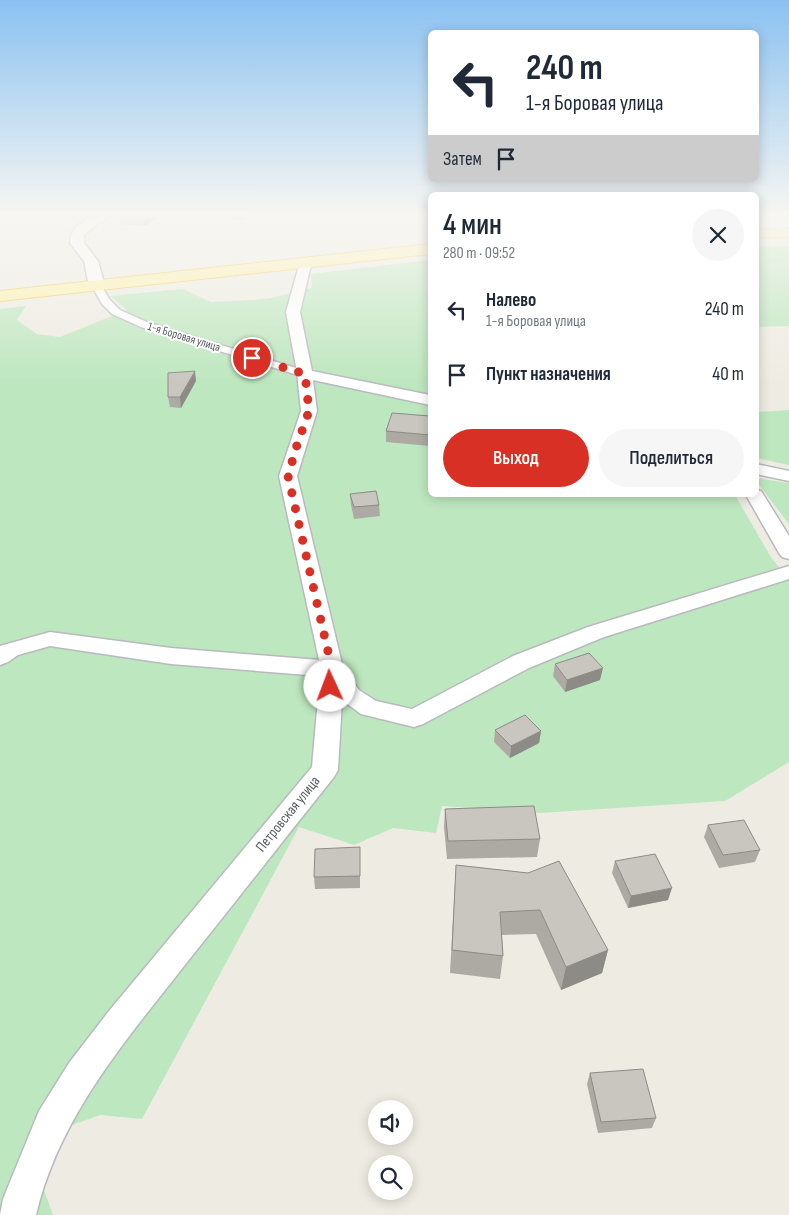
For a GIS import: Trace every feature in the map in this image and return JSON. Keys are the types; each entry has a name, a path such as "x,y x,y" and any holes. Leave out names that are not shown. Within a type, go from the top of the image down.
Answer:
{"main road":[{"path":"0,296 232,271"}],"street":[{"path":"93,271 97,286"},
{"name":"Петровская улица","path":"17,1215 21,1199 51,1123 81,1075 120,1022 325,770 332,669 288,476 309,411 305,374 294,312 304,271"},
{"name":"1-я Боровая улица","path":"97,286 106,302 116,312 145,325 305,374 428,400"},
{"path":"759,469 789,476"},
{"path":"756,497 789,553"},
{"path":"0,657 10,650 50,639 101,644 171,656 332,669 351,696 369,708 414,718 521,662 596,632 789,572"}],"green space":[{"path":"339,271 428,271 428,497 736,497 772,559 789,578 789,762 725,801 540,813 442,806 436,833 393,828 354,845 299,827 142,1119 100,1115 64,1128 41,1182 53,1215 0,1215 0,309 26,306 17,320 37,334 60,337 127,310 110,296 183,289 211,302 253,300 271,298 312,288 311,274"},
{"path":"759,271 789,271 789,326 759,327"},
{"path":"789,410 789,465 759,459 759,412"},
{"path":"759,478 789,483 789,524 759,485"}],"building":[{"path":"195,371 180,397 168,397 168,373"},
{"path":"392,413 428,416 428,435 386,431"},
{"path":"376,491 379,505 354,507 350,494"},
{"path":"589,653 603,668 567,680 555,664"},
{"path":"525,715 541,731 511,746 495,730"},
{"path":"534,806 540,839 448,841 445,809"},
{"path":"744,820 760,850 723,855 708,825"},
{"path":"360,847 360,876 314,877 315,849"},
{"path":"655,854 672,888 631,896 615,861"},
{"path":"559,861 608,950 566,967 540,910 500,912 503,956 452,950 456,865 528,873"},
{"path":"643,1069 656,1118 601,1122 590,1073"}],"route":[{"path":"252,358 305,374 309,411 288,476 332,669 330,686"}]}
